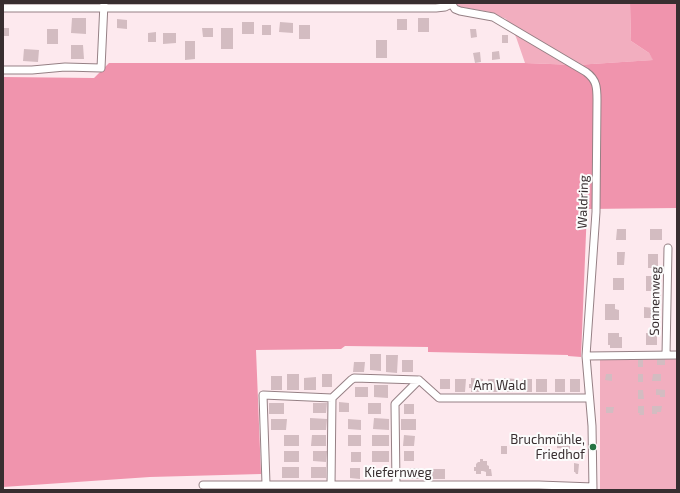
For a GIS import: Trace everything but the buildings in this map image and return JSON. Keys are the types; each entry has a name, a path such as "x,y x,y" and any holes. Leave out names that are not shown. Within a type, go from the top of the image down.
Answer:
{"street":[{"path":"3,8 104,6 436,8 445,7 451,4"},
{"name":"Waldring","path":"451,4 454,9 498,20 586,72 594,80 597,90 596,212 586,356 592,426 593,489"},
{"path":"3,70 32,70 65,67 101,68 104,6"},
{"name":"Sonnenweg","path":"666,355 668,248"},
{"name":"Sonnenweg","path":"586,356 677,355"},
{"path":"331,485 332,398 354,378 419,380"},
{"path":"396,485 395,404 419,380"},
{"name":"Am Wald","path":"419,380 439,398 589,398"},
{"path":"266,484 263,395 332,398"},
{"name":"Kiefernweg","path":"203,485 266,484 456,486 539,484 593,489"}],"shaded area":[{"path":"455,3 630,3 631,41 649,53 654,60 576,65 525,63 516,37 506,19 490,12 456,6"},
{"path":"630,3 677,3 677,208 587,209 581,357 568,355 428,352 428,347 345,346 341,349 256,350 261,474 150,477 3,487 3,77 94,78 109,63 525,63 576,65 653,60 649,53 631,41"},
{"path":"600,359 677,359 677,490 600,490"}],"place":[{"name":"Bruchmühle, Friedhof","path":"593,447"}]}
